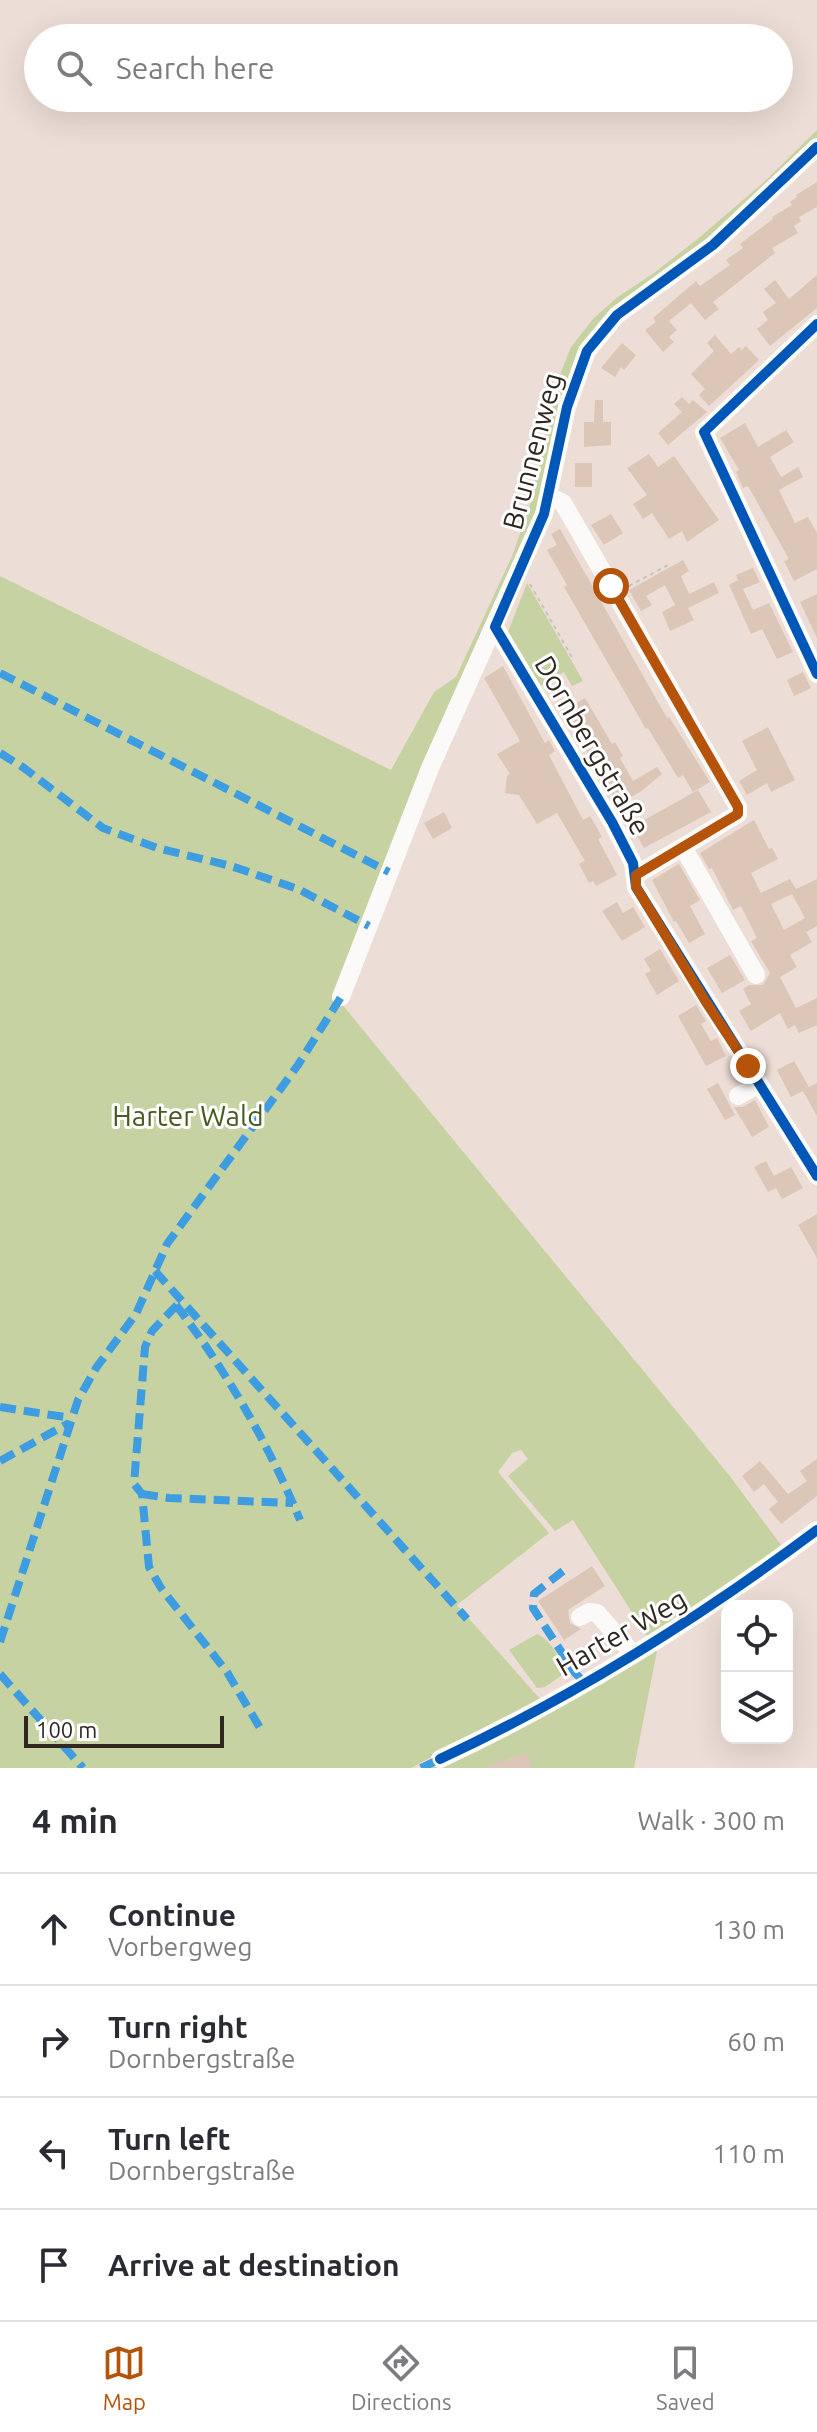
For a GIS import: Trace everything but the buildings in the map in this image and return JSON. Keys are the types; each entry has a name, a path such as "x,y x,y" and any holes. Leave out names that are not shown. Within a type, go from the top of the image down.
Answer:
{"street":[{"name":"Brunnenweg","path":"341,997 430,768 544,514 567,407 587,351 601,332 632,303 713,245 817,147"},
{"path":"817,324 704,432 817,674"},
{"path":"549,496 563,503 615,594"},
{"name":"Dornbergstraße","path":"615,594 738,807 738,814 636,875"},
{"name":"Dornbergstraße","path":"495,627 612,822 633,863 636,887 817,1176"},
{"name":"Dornbergstraße","path":"683,847 756,975"},
{"path":"738,1096 759,1084"},
{"name":"Harter Weg","path":"440,1759 496,1733 689,1622 817,1530"},
{"path":"580,1617 589,1612 597,1613 633,1654"}],"path":[{"path":"615,594 670,564"},
{"path":"527,577 573,659"}],"green space":[{"name":"Harter Wald","path":"817,130 817,140 711,240 590,335 533,526 336,997 729,1475 784,1549 649,1639 573,1520 555,1531 508,1476 528,1459 521,1450 512,1453 498,1472 549,1533 457,1605 540,1699 411,1768 0,1768 0,576 391,770 434,692 456,677 513,554 530,504 555,387 571,347 593,319 615,299 700,237 764,182"},
{"path":"527,583 583,681 572,686 564,672 540,686 508,632"},
{"path":"537,1634 555,1652 561,1676 545,1687 537,1688 509,1650"},
{"path":"658,1646 634,1768 427,1768 440,1762"}],"marked path":[{"path":"0,673 389,872"},
{"path":"0,753 103,828 157,848 231,866 298,889 369,926"},
{"path":"0,1642 78,1400 96,1368 136,1314 167,1244 298,1065 341,997"},
{"path":"155,1271 467,1619"},
{"path":"176,1305 245,1409 300,1520"},
{"path":"177,1305 152,1331 145,1347 134,1484 142,1494 149,1567 161,1588 227,1672 263,1733"},
{"path":"0,1407 71,1418"},
{"path":"0,1461 69,1423"},
{"path":"142,1494 293,1503"},
{"path":"563,1571 534,1594 533,1608 584,1682"},
{"path":"0,1674 83,1768"},
{"path":"421,1768 440,1759"}],"cycle path":[{"path":"817,147 713,245 617,315 587,351 567,407 544,514 495,627 612,822 633,863 636,887 817,1176"},
{"path":"817,324 704,432 817,674"},
{"path":"440,1759 490,1735 634,1654 727,1594 817,1530"}],"route":[{"path":"611,586 738,807 738,814 636,875 636,887 748,1066"}]}
